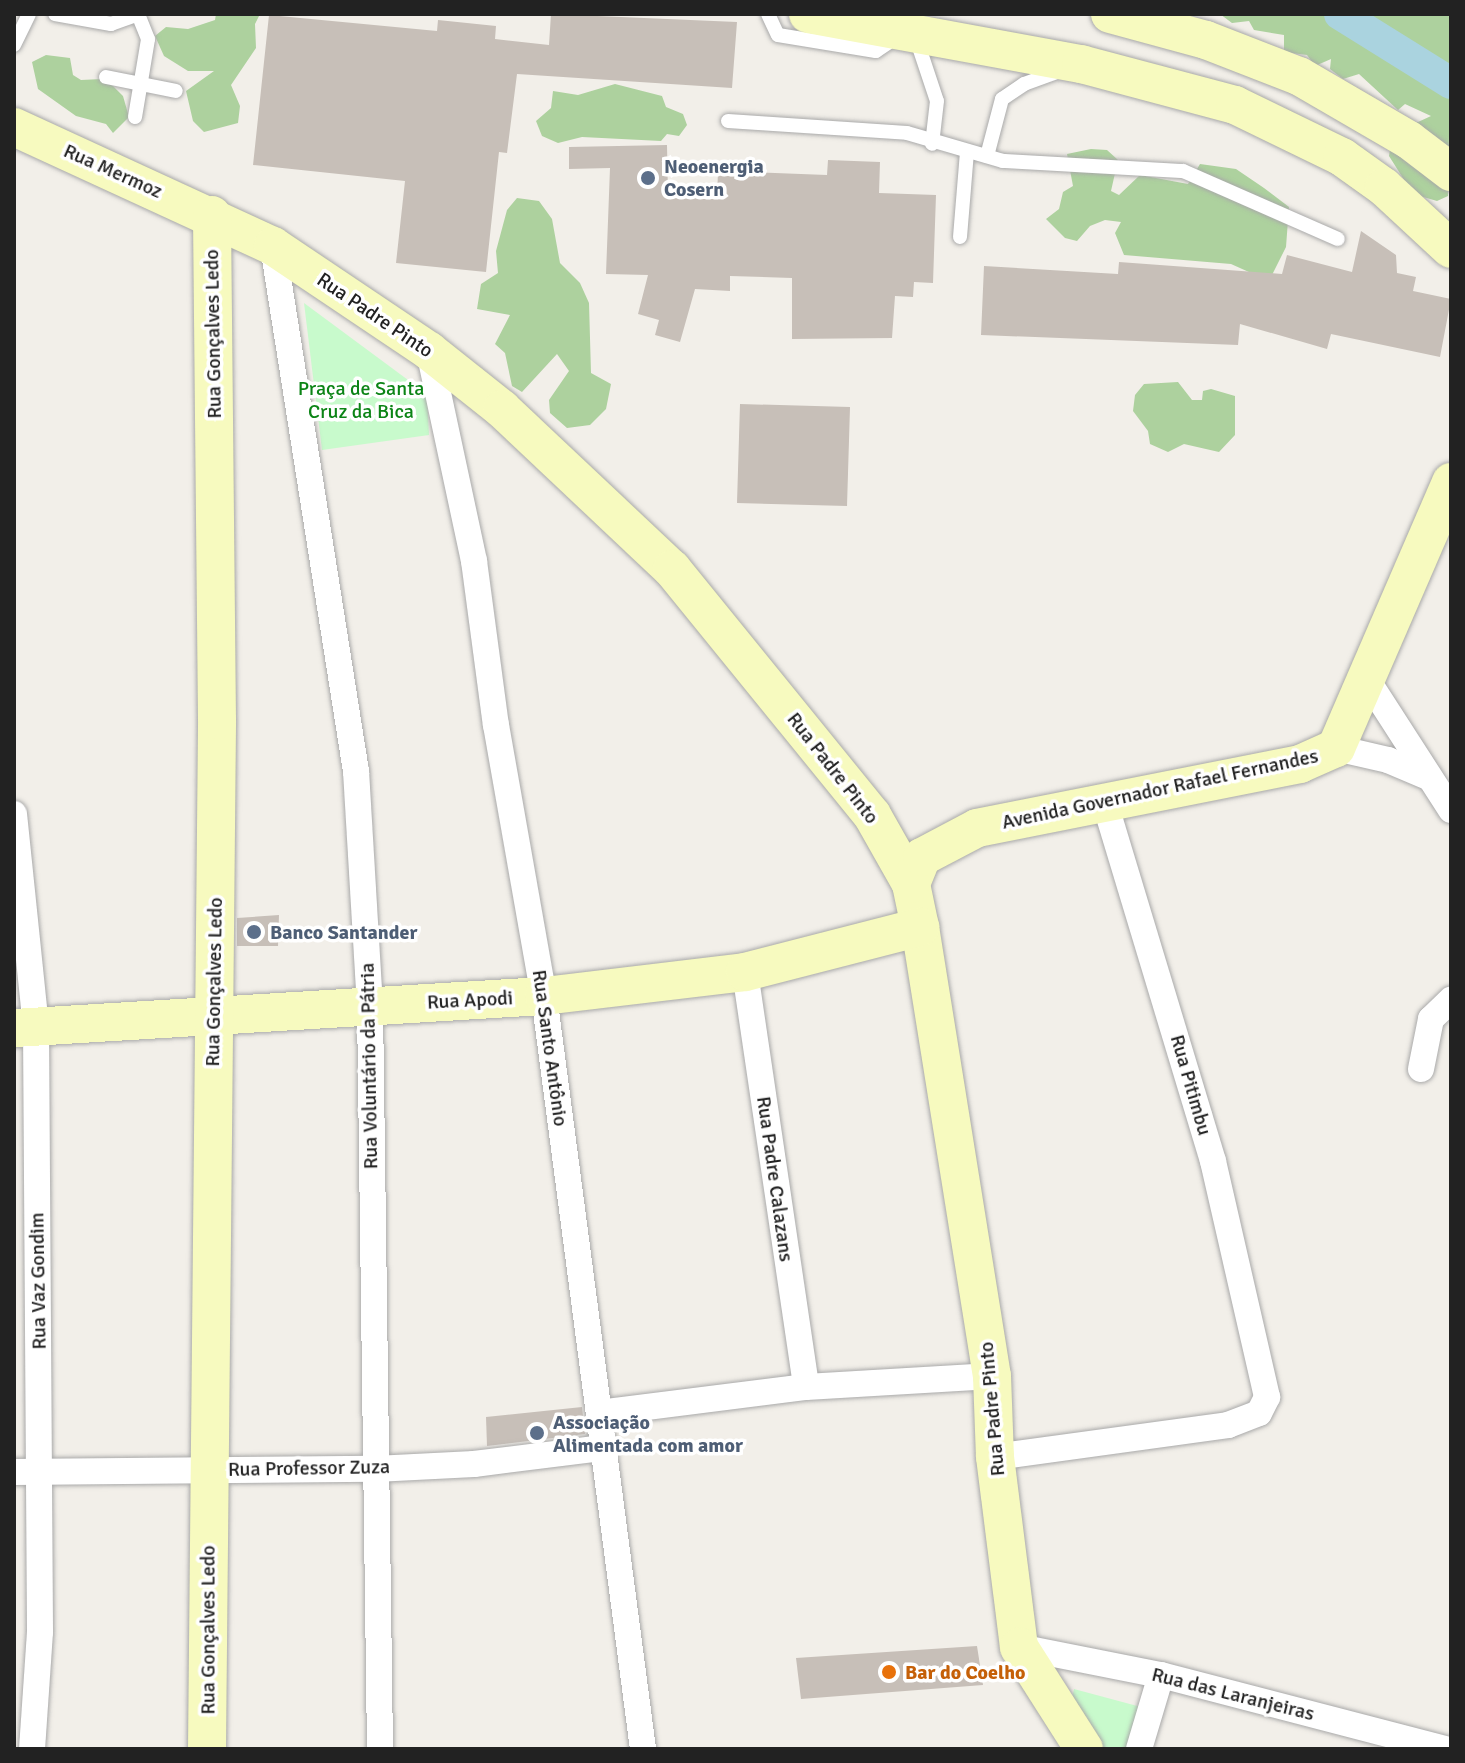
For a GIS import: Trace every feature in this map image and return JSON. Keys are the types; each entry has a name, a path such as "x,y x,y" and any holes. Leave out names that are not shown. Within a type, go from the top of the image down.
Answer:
{"street":[{"path":"808,14 1081,64 1172,84 1295,132 1384,187 1451,249"},
{"path":"1110,14 1206,40 1299,76 1409,140 1451,172"},
{"name":"Rua Mermoz","path":"14,127 212,215"},
{"name":"Rua Padre Pinto","path":"212,215 273,246 429,351 524,429 672,569 872,815 911,884 920,927 992,1376 995,1457 1019,1647 1084,1749"},
{"name":"Rua Gonçalves Ledo","path":"207,1749 214,1016 212,215"},
{"name":"Rua Voluntário da Pátria","path":"273,246 356,771 370,1005 380,1749"},
{"name":"Rua Santo Antônio","path":"429,351 474,561 496,725 544,996 643,1749"},
{"name":"Avenida Governador Rafael Fernandes","path":"911,884 922,857 947,840 1104,799 1300,764 1336,748 1451,482"},
{"path":"1366,678 1451,810"},
{"path":"1336,748 1388,760 1428,777"},
{"name":"Rua Pitimbu","path":"995,1457 1228,1425 1259,1413 1265,1405 1263,1375 1209,1147 1104,799"},
{"name":"Rua Vaz Gondim","path":"14,814 41,1471 40,1632 32,1749"},
{"name":"Rua Apodi","path":"25,1028 544,996 745,972 920,927"},
{"name":"Rua Padre Calazans","path":"745,972 806,1387"},
{"path":"1421,1069 1431,1019 1451,1000"},
{"path":"599,1413 806,1387 992,1376"},
{"name":"Rua Professor Zuza","path":"14,1472 375,1469 474,1464 603,1448"},
{"name":"Rua das Laranjeiras","path":"1019,1647 1161,1675 1446,1749"},
{"path":"1139,1749 1161,1675"}],"lane":[{"path":"14,45 29,14"},
{"path":"55,14 111,24 138,14 148,39 135,117"},
{"path":"768,14 778,35 876,51 909,32 937,101 932,144"},
{"path":"987,156 1002,99 1024,84 1081,64"},
{"path":"106,77 176,91"},
{"path":"728,121 907,133 932,144 987,156 1183,171 1338,239"},
{"path":"960,237 967,152"}],"green space":[{"path":"216,14 260,14 255,24 256,48 231,85 240,106 238,123 204,132 193,121 186,91 214,71 188,71 164,56 155,36 166,27 188,29 215,20"},
{"path":"1220,14 1451,14 1448,196 1437,201 1413,194 1389,156 1391,143 1403,129 1431,116 1405,104 1398,110 1359,74 1343,79 1330,69 1331,59 1315,66 1307,55 1284,52 1284,35 1254,30 1249,21 1232,23"},
{"path":"46,55 70,58 73,75 81,80 102,79 113,86 123,96 129,117 113,133 106,124 76,116 38,89 32,62"},
{"path":"615,84 662,96 666,107 683,114 687,125 679,136 667,134 661,141 582,137 558,143 542,136 536,121 551,108 553,91 578,95"},
{"path":"1091,149 1107,150 1118,160 1111,191 1119,195 1140,175 1188,184 1200,164 1236,169 1264,188 1289,207 1286,247 1269,281 1231,264 1124,255 1115,233 1121,222 1105,220 1090,226 1077,241 1065,238 1046,219 1059,209 1063,192 1073,186 1067,154"},
{"path":"517,198 539,201 552,219 560,263 580,283 589,303 591,373 611,384 606,409 590,425 567,428 550,413 549,400 569,371 557,354 522,392 512,386 505,353 495,344 510,315 477,309 481,284 498,273 496,251 507,210"},
{"name":"Praça de Santa Cruz da Bica","path":"304,303 427,394 429,435 322,450"},
{"path":"1178,382 1192,400 1202,400 1203,391 1211,389 1235,396 1235,435 1219,452 1184,444 1168,452 1150,444 1148,431 1133,411 1135,395 1144,384"},
{"path":"1074,1689 1141,1707 1132,1749 1097,1749 1069,1712"}],"building":[{"path":"551,14 737,22 732,88 517,74 507,153 499,152 486,272 396,263 405,181 253,165 269,15 437,31 438,20 496,26 495,39 549,45"},
{"path":"667,145 668,197 717,199 718,171 827,175 828,160 880,162 879,193 936,195 933,283 914,282 913,297 895,296 892,338 792,339 792,278 730,276 730,291 695,289 680,342 655,335 659,320 638,314 648,275 606,274 610,168 569,169 569,147"},
{"path":"1361,231 1396,255 1397,273 1416,277 1413,291 1451,299 1440,357 1331,334 1327,349 1240,324 1238,345 981,335 984,266 1118,274 1119,262 1282,274 1287,255 1352,272"},
{"path":"740,404 850,407 847,506 737,503"},
{"name":"Banco Santander","path":"279,915 278,946 237,946 237,918"},
{"name":"Associação Alimentada com amor","path":"582,1407 585,1434 487,1446 486,1417"},
{"name":"Bar do Coelho","path":"977,1646 983,1685 801,1699 796,1658"}],"waterway":[{"path":"1340,14 1451,83"}],"place":[{"name":"Neoenergia Cosern","path":"648,178"},
{"name":"Banco Santander","path":"254,932"},
{"name":"Associação Alimentada com amor","path":"537,1433"},
{"name":"Bar do Coelho","path":"889,1672"}]}
